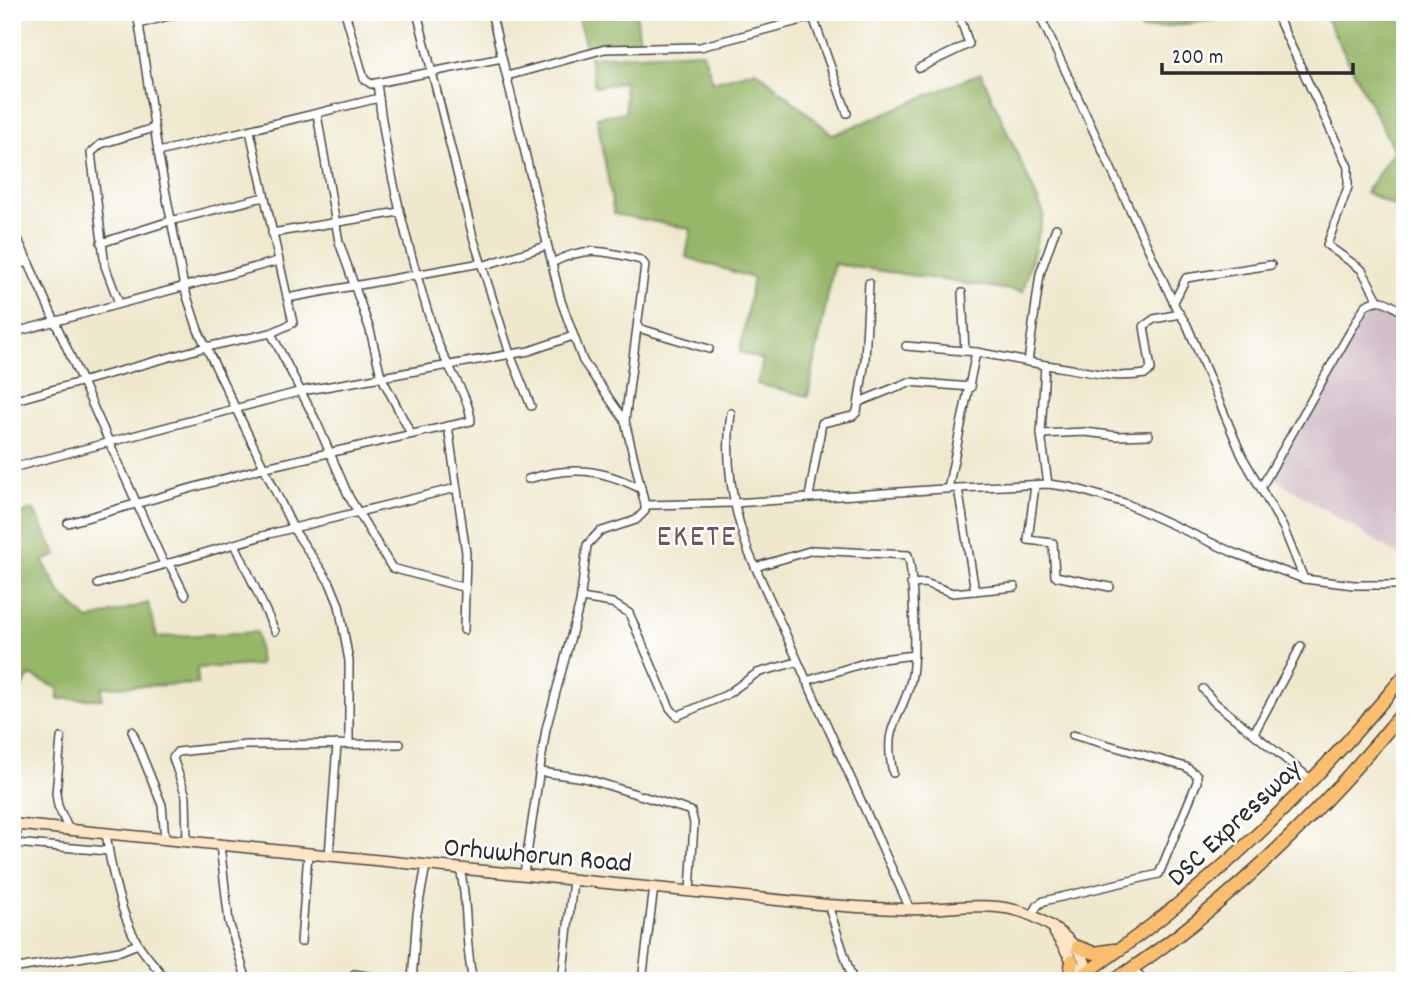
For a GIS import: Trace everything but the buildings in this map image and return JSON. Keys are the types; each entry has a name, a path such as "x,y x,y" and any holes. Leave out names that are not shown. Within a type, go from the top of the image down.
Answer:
{"main road":[{"name":"DSC Expressway","path":"1074,981 1087,977 1210,880 1313,782 1405,675"},
{"name":"DSC Expressway","path":"1123,974 1213,906 1262,863 1344,780 1405,710"},
{"path":"1078,947 1094,953 1121,948"},
{"path":"1069,981 1072,961"},
{"path":"1087,977 1102,978 1123,974"}],"street":[{"path":"136,12 170,221 184,287 206,347 267,467 294,530 330,583 345,625 351,719 349,743"},
{"path":"139,24 184,12"},
{"path":"345,12 364,79 371,84 502,58"},
{"path":"417,12 482,265 510,354 531,406"},
{"path":"491,12 546,246 573,336 583,361 625,421"},
{"path":"919,68 970,44 958,12"},
{"path":"1038,12 1180,314 1242,456 1262,486 1283,527 1304,579"},
{"path":"1275,12 1348,167 1348,187 1327,245 1362,270 1378,300 1405,314"},
{"path":"507,76 605,49 700,47 813,17 847,113"},
{"path":"68,523 267,467 410,432 468,423 472,417 446,364 399,212 377,83"},
{"path":"158,152 379,99"},
{"path":"317,114 334,223 381,376 410,432"},
{"path":"119,303 105,265 91,153 101,144 154,128"},
{"path":"12,401 206,347 271,333 293,323 250,131"},
{"path":"101,243 170,221 264,197"},
{"path":"272,233 399,212"},
{"path":"12,226 84,380 136,503 185,595"},
{"path":"1028,362 1040,274 1056,228"},
{"path":"287,298 482,265 546,246"},
{"path":"524,874 552,699 581,598 587,545 592,536 636,520 645,511 625,421 645,270 641,260 608,251 583,250 552,263"},
{"path":"12,333 278,261"},
{"path":"12,266 29,262"},
{"path":"1174,302 1186,278 1271,265"},
{"path":"809,497 822,423 856,414 869,283"},
{"path":"962,293 964,351"},
{"path":"1262,486 1355,321 1365,306 1378,300"},
{"path":"906,346 976,352 1075,368 1104,378 1146,374 1151,369 1144,326 1154,319 1180,314"},
{"path":"638,328 709,349"},
{"path":"271,333 302,391 359,513 395,570 466,588"},
{"path":"12,468 302,391 510,354 573,336"},
{"path":"948,489 971,387 976,352"},
{"path":"1045,365 1041,433 1048,484"},
{"path":"859,402 909,382 971,387"},
{"path":"732,413 729,440 734,503 755,567 910,909"},
{"path":"447,426 466,553 464,630"},
{"path":"1041,433 1149,435"},
{"path":"528,479 558,470 574,470 608,475 641,489"},
{"path":"645,505 734,503 1048,484 1091,491 1125,503 1234,553 1304,579 1354,585 1405,585"},
{"path":"1035,485 1028,540 1053,543 1055,576 1110,587"},
{"path":"99,584 235,544 456,488"},
{"path":"958,488 975,591"},
{"path":"235,544 275,631"},
{"path":"755,567 813,550 906,554 910,559 914,655 911,679 889,736 887,748 893,773"},
{"path":"911,584 925,583 953,593 1015,587"},
{"path":"581,598 612,603 629,613 670,708 677,716 726,695 757,673 797,662"},
{"path":"1254,733 1301,646"},
{"path":"806,681 874,660 914,655"},
{"path":"1203,689 1214,702 1313,782"},
{"path":"132,731 162,805 165,839"},
{"path":"1032,915 1044,901 1159,874 1197,782 1197,775 1186,767 1073,735"},
{"path":"61,738 56,794 58,806 69,830"},
{"path":"329,856 337,744"},
{"path":"187,842 186,796 173,758 177,752 246,745 400,744"},
{"path":"541,772 584,778 691,811 694,823 690,891"},
{"path":"15,824 13,846 108,851"},
{"name":"Orhuwhorun Road","path":"15,824 828,905 910,909 1002,907 1032,915 1078,947"},
{"path":"106,833 113,878 138,944 167,981"},
{"path":"220,845 229,922 247,981"},
{"path":"301,942 308,854"},
{"path":"412,981 417,914 426,865"},
{"path":"460,869 465,898 465,938 473,981"},
{"path":"562,981 573,880"},
{"path":"642,981 654,887"},
{"path":"828,905 853,981"},
{"path":"1053,931 1072,961 1087,977"},
{"path":"12,969 83,955 120,951 138,944"},
{"path":"1078,947 1087,977"},
{"path":"354,974 399,981"},
{"path":"1123,974 1145,981"},
{"path":"1314,981 1371,981"}],"shaded area":[{"path":"1405,305 1405,559 1272,477 1366,313 1377,307 1396,319"}],"green space":[{"path":"576,12 636,12 640,43 586,48"},
{"path":"1133,12 1219,12 1221,19 1142,30"},
{"path":"1323,12 1405,12 1405,212 1366,192 1394,150"},
{"path":"703,52 713,82 756,70 833,135 981,73 1044,214 1023,292 834,264 808,396 757,384 763,360 740,352 753,278 686,257 691,229 614,214 597,117 626,112 624,82 595,87 589,57"},
{"path":"33,509 57,555 43,561 60,593 88,620 148,603 157,637 257,632 260,665 197,668 198,684 102,687 102,699 58,699 58,688 30,675 12,704 12,518"}],"district":[{"name":"EKETE","path":"697,534"}]}
